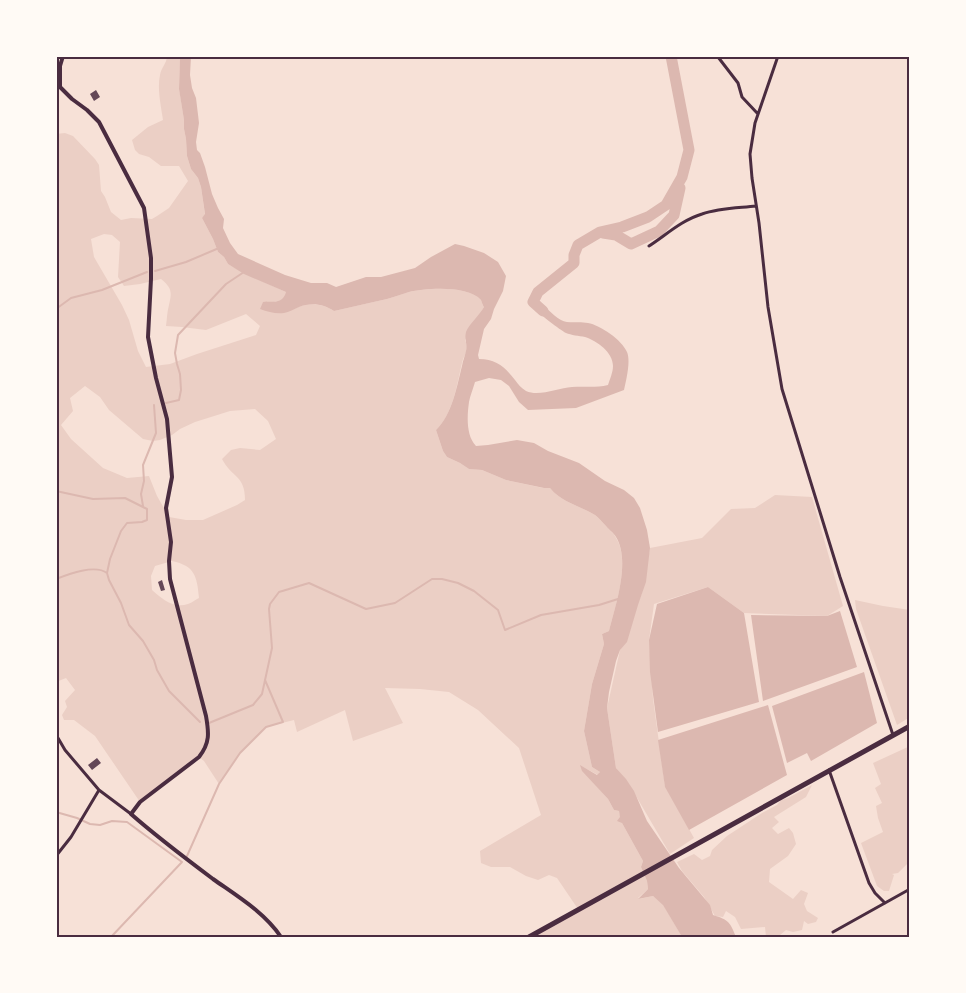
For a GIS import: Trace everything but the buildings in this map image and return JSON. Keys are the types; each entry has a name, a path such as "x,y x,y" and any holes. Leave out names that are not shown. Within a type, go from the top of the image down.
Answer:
{"highway":[{"path":"529,937 910,726"}],"street":[{"path":"63,56 60,66 60,87 99,122 144,208 151,258 148,337 167,419 172,477 166,508 171,542 170,578 209,731 204,751 199,757 140,802 131,814"},
{"path":"778,56 758,114 750,154 768,307 782,389 840,578 893,735"},
{"path":"718,57 738,83 742,97 758,114"},
{"path":"649,246 689,219 701,214 714,210 756,206"},
{"path":"58,738 65,750 99,790 131,814 157,837 250,906 271,924 281,937"},
{"path":"829,770 870,883 875,893 884,903"},
{"path":"56,856 71,837 99,790"},
{"path":"834,932 910,888"}],"shaded area":[{"path":"167,56 180,56 179,88 187,156 191,169 198,178 201,187 205,215 202,218 218,252 228,264 286,292 282,300 272,301 294,309 304,305 315,304 325,306 334,311 426,289 447,289 467,292 481,300 484,307 465,340 467,350 454,398 447,416 436,430 447,457 469,469 482,470 506,480 550,488 565,500 595,515 616,538 622,559 618,597 609,631 602,634 604,644 592,684 584,731 592,767 600,772 598,775 581,766 608,799 614,810 619,811 622,823 643,861 641,867 648,889 638,898 653,896 663,904 682,937 529,937 578,909 557,878 549,875 538,880 510,867 491,867 481,863 480,851 541,815 519,748 478,710 449,692 385,688 403,723 353,741 345,710 297,732 294,720 266,727 240,753 219,784 204,761 199,757 140,802 95,736 74,720 64,720 62,715 67,707 65,701 75,690 66,678 56,682 56,134 65,133 73,136 95,159 99,165 101,191 111,212 121,220 131,218 152,219 169,208 188,181 179,166 161,166 149,157 139,154 135,150 132,140 148,127 163,120 159,80","holes":["104,234 112,235 120,242 118,277 124,286 161,279 167,285 171,297 166,326 206,330 246,314 260,326 256,335 170,364 146,367 138,351 129,320 122,305 94,257 91,239","85,386 100,397 109,410 143,439 153,441 172,435 195,422 230,411 255,409 268,421 276,439 260,450 240,448 231,450 222,459 243,486 245,500 203,520 169,517 157,496 149,476 127,478 103,468 71,439 61,425 73,411 70,398","172,561 186,566 196,578 199,598 189,603 178,605 160,597 152,590 151,576 155,566"]},
{"path":"180,56 191,56 190,75 196,98 199,123 196,142 197,150 205,167 212,194 224,219 223,228 238,254 285,275 311,283 327,283 336,287 366,277 381,277 415,268 455,244 484,253 498,262 506,276 503,291 491,319 484,329 478,355 479,359 490,360 500,365 508,371 523,389 531,393 543,393 572,387 608,385 613,366 610,356 599,344 585,337 566,333 538,312 533,302 540,303 564,321 593,324 616,338 624,347 629,360 624,390 576,408 528,410 519,402 509,386 501,380 489,378 475,382 468,407 470,437 476,446 517,440 534,443 548,451 579,463 605,481 624,490 634,498 640,508 650,548 646,582 627,642 620,650 616,661 607,708 616,768 634,791 647,821 679,868 710,905 713,915 728,922 736,937 682,937 663,905 653,896 638,899 648,889 641,867 643,861 622,823 617,821 620,817 619,811 614,810 608,799 582,771 580,765 597,775 600,772 592,767 584,731 592,684 604,644 602,634 609,631 618,597 622,558 616,537 595,515 565,500 550,488 506,480 482,470 469,469 447,457 443,451 436,430 442,424 453,400 466,349 466,332 484,307 481,300 475,295 457,290 426,289 334,311 322,305 313,304 304,305 284,313 260,309 263,302 280,300 285,296 286,292 244,274 228,264 218,252 202,218 205,214 201,187 198,178 191,169 187,156 179,89"},
{"path":"775,495 812,497 843,606 827,616 744,613 708,587 654,604 649,640 653,699 665,786 694,838 670,854 629,784 616,768 607,708 620,650 642,593 650,548 702,538 731,509 755,508"},
{"path":"708,587 744,613 759,702 658,732 650,672 649,640 657,604"},
{"path":"855,600 910,610 910,717 897,725 856,609"},
{"path":"840,611 857,667 763,701 751,615 827,616"},
{"path":"864,672 877,723 811,761 807,753 787,763 772,706"},
{"path":"768,705 787,775 689,830 665,787 658,740"},
{"path":"910,746 910,861 898,873 892,874 894,875 889,891 884,891 877,886 861,843 883,832 876,806 882,803 875,788 881,784 873,763"},
{"path":"812,785 806,797 774,817 779,822 772,828 778,834 789,828 793,833 796,844 788,856 770,869 769,882 793,899 801,890 808,893 804,904 807,911 818,918 816,922 808,924 804,921 802,930 793,932 786,930 780,937 766,937 765,927 741,929 735,917 726,911 723,917 715,916 704,897 682,871 677,862 694,854 702,860 710,856 712,850 727,836 777,805 781,800"}],"waterway":[{"path":"543,311 533,302 538,292 574,263 574,255 578,245 600,232 622,227 648,217 666,205 682,177 689,150 671,56"},
{"path":"603,233 616,235 631,244 659,231 674,215 680,188"},
{"path":"155,271 186,262 219,248"},
{"path":"56,309 71,298 102,290 147,272"},
{"path":"166,403 179,400 181,390 180,374 175,353 178,335 226,284 244,272"},
{"path":"143,506 141,494 144,481 143,465 156,433 154,405"},
{"path":"56,491 93,499 125,498 147,509 147,520 127,523 121,531 110,559 107,573 129,625 143,641 169,691 200,722"},
{"path":"56,579 96,569 107,573"},
{"path":"209,723 253,705 262,694 272,648 269,609 270,604 279,592 309,583 366,609 395,603 432,579 442,579 458,583 474,591 498,610 505,630 541,615 599,605 618,599"},
{"path":"187,856 219,784 240,753 266,727 283,722 265,680"},
{"path":"56,812 90,824 100,825 112,821 127,822 182,862 111,937"}]}
